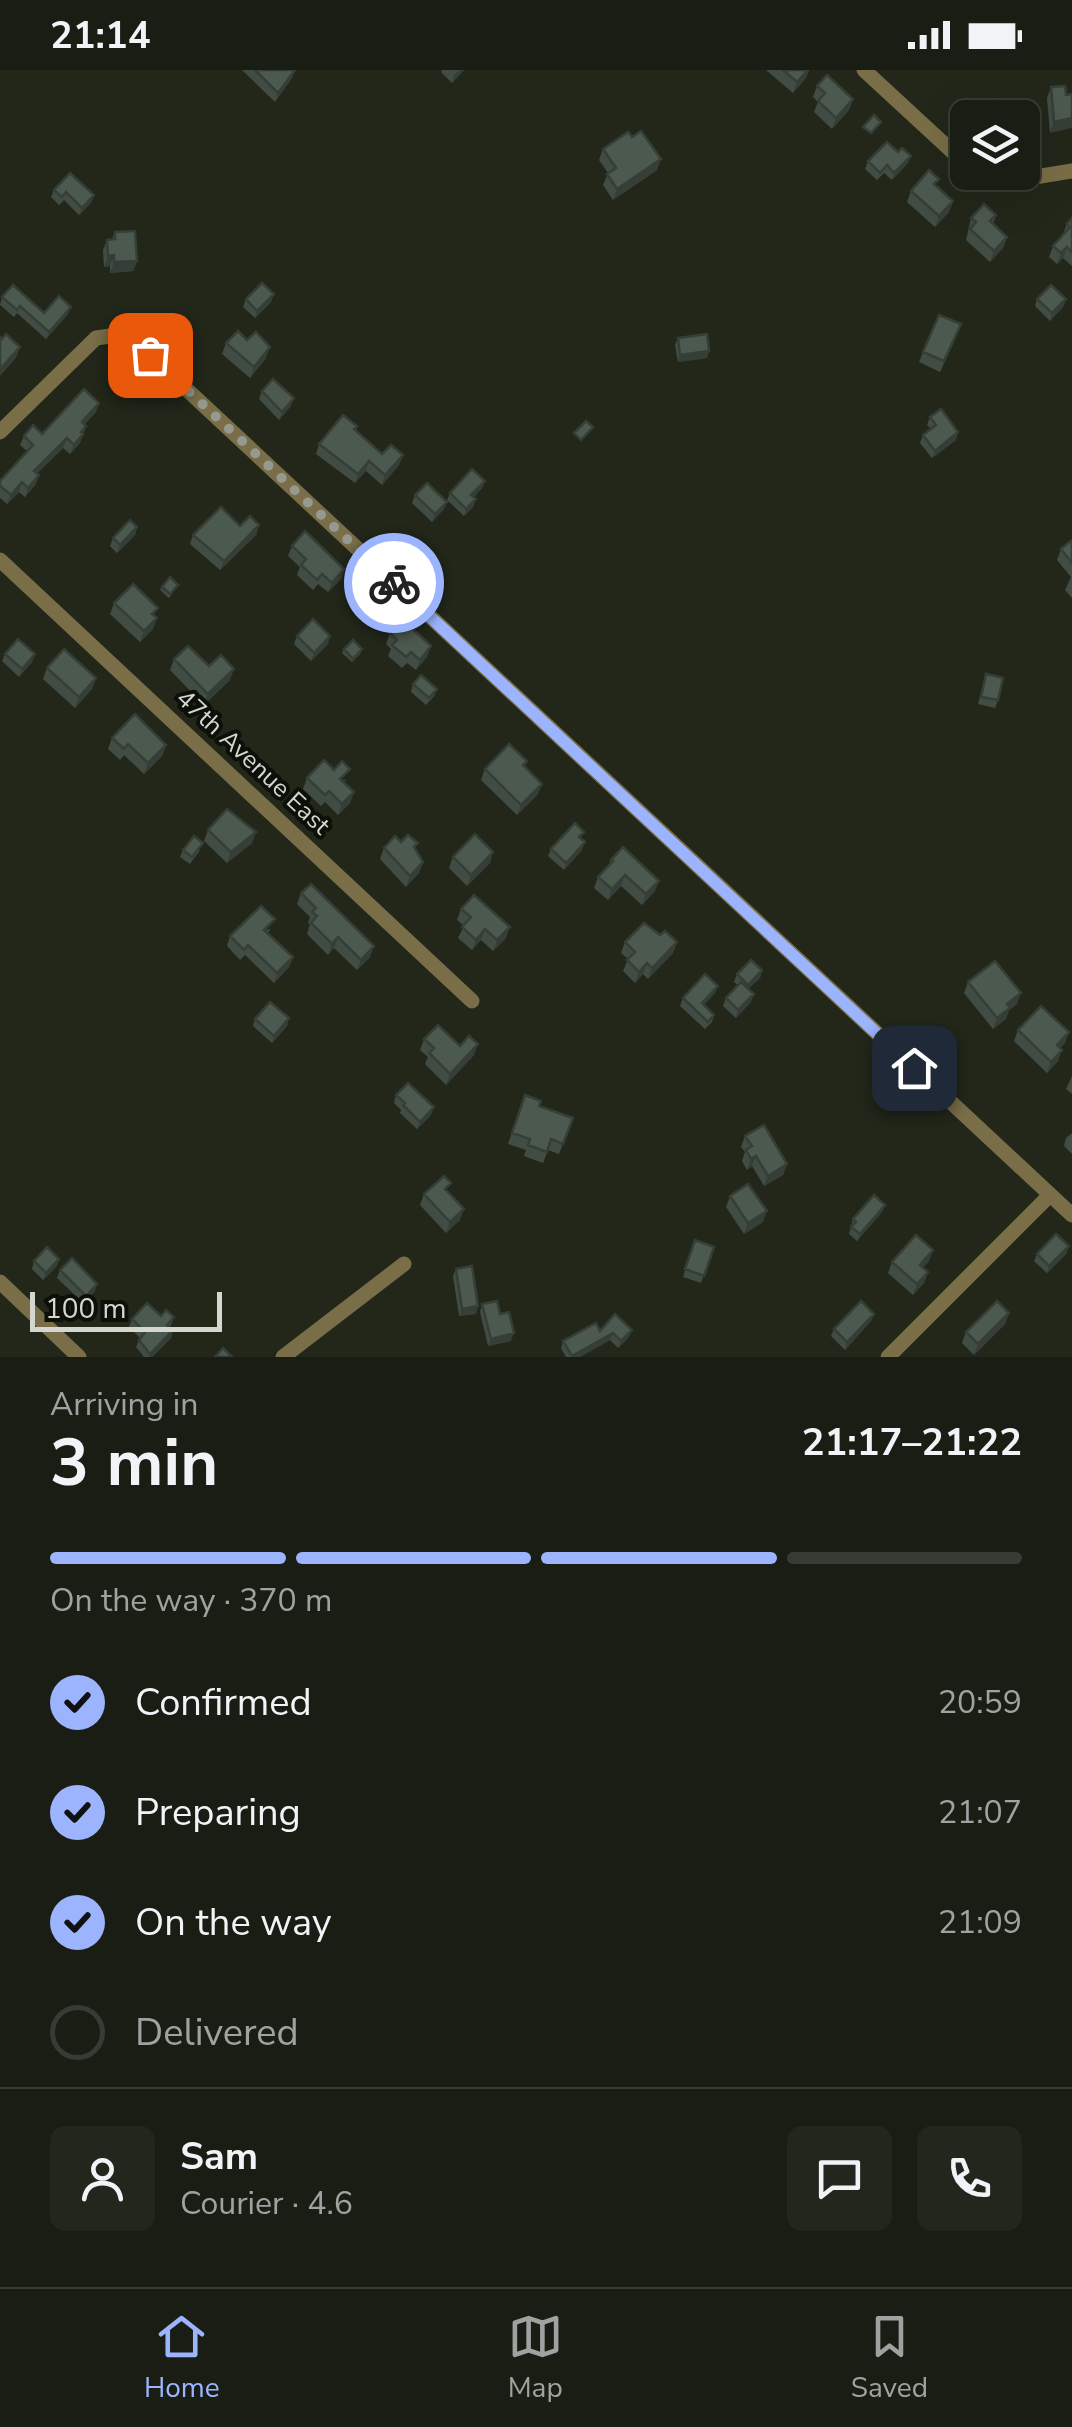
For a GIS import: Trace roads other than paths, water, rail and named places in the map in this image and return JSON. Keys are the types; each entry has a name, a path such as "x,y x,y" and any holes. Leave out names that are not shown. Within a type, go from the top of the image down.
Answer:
{"street":[{"path":"864,70 950,149"},
{"path":"1040,176 1072,171"},
{"path":"0,432 85,345 109,335 130,340 1072,1216"},
{"name":"47th Avenue East","path":"0,560 472,1001"},
{"path":"888,1357 1050,1195"},
{"path":"283,1357 404,1264"},
{"path":"0,1282 79,1357"}]}
